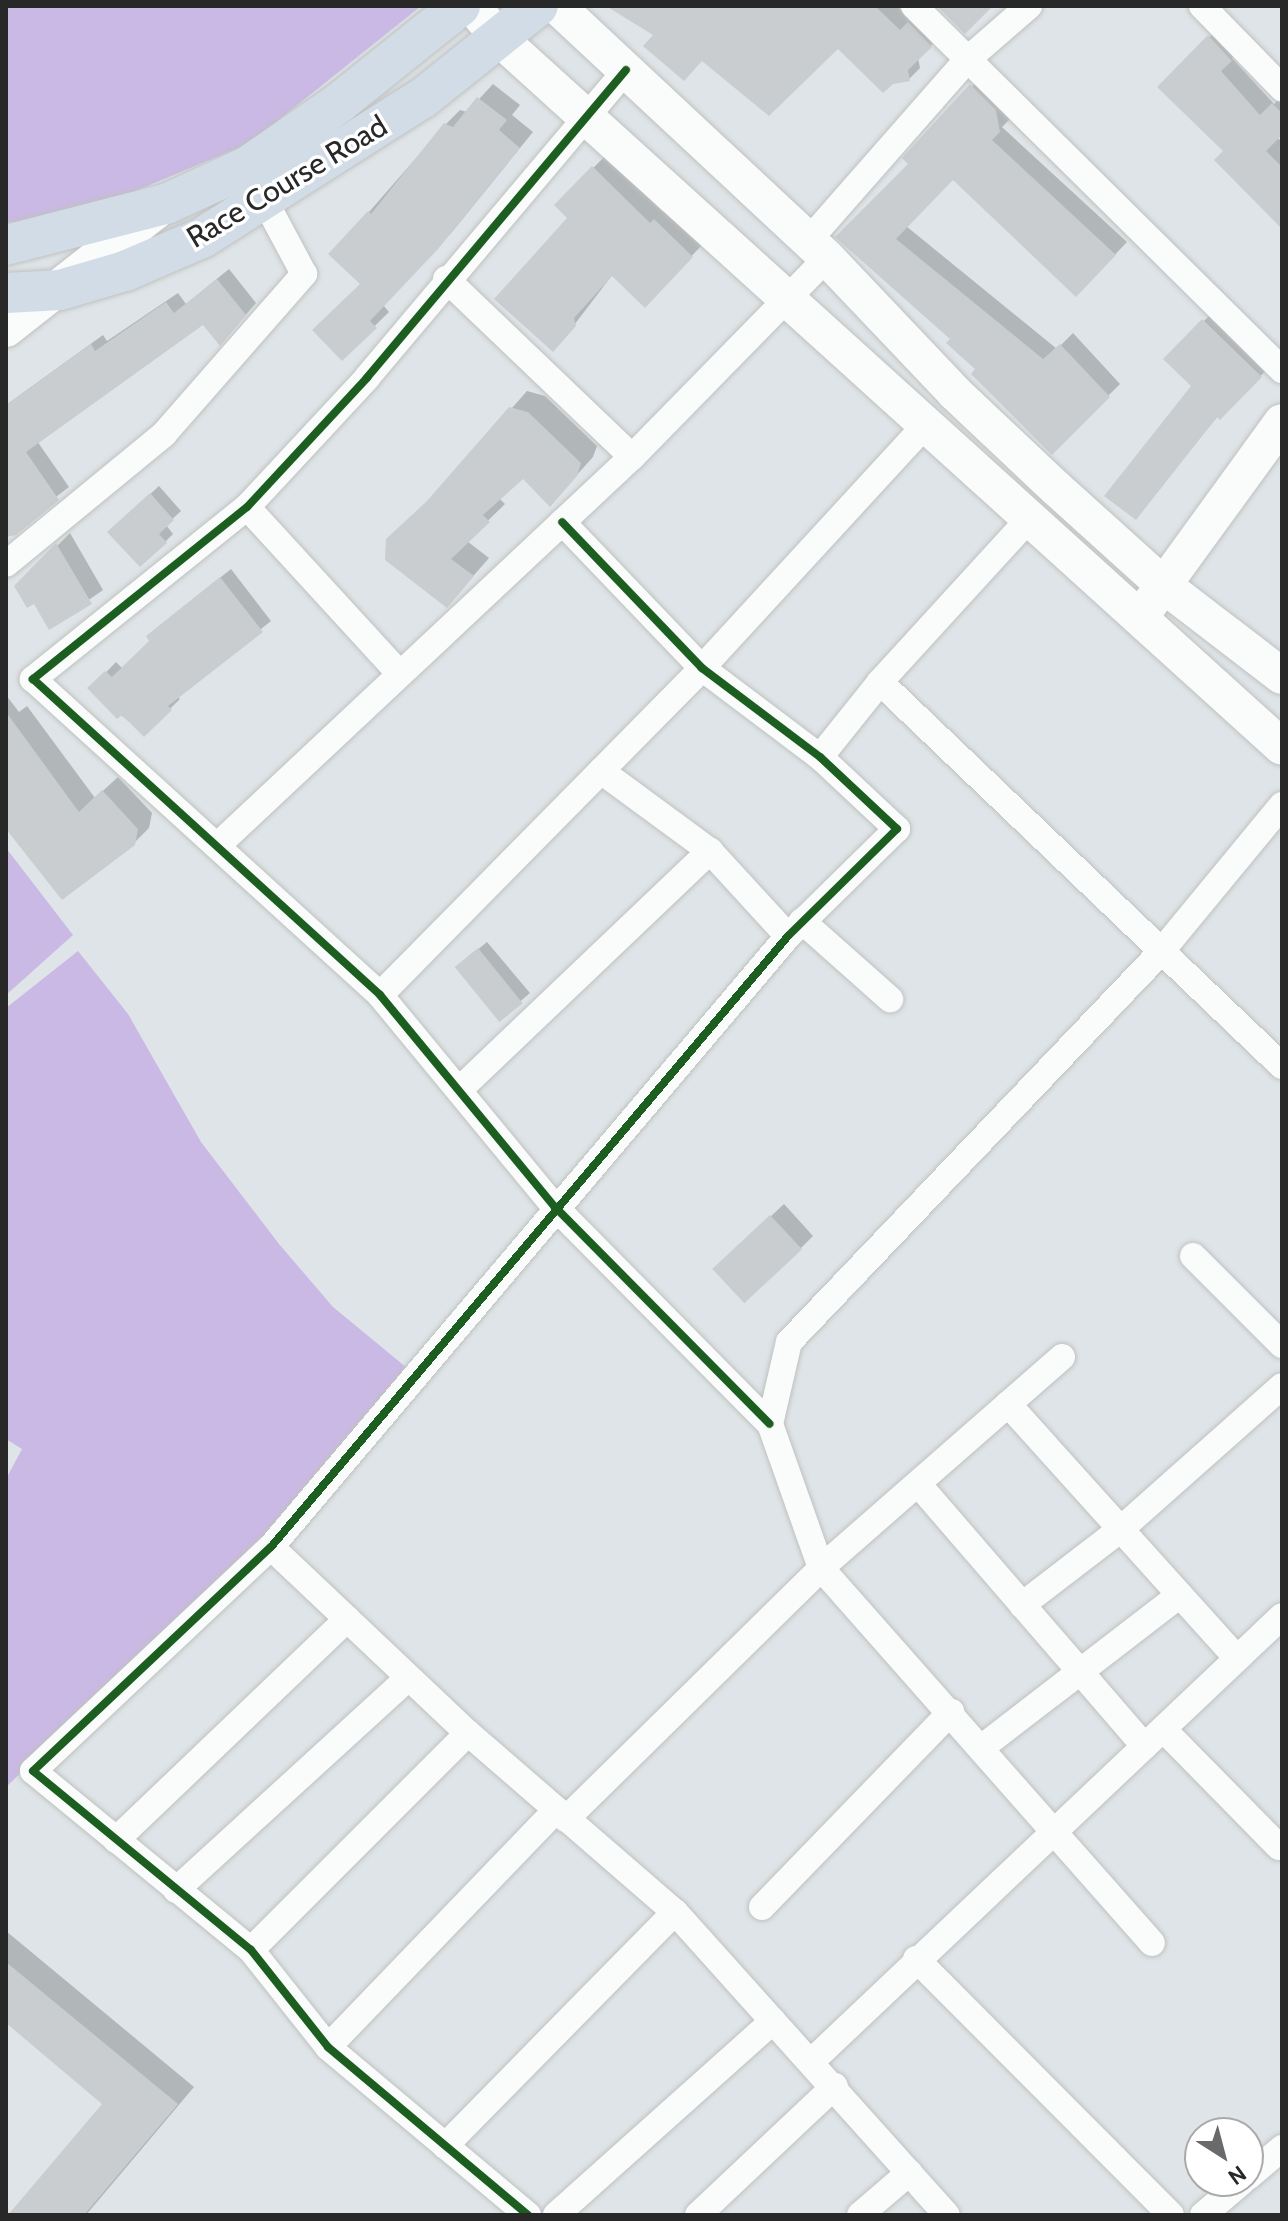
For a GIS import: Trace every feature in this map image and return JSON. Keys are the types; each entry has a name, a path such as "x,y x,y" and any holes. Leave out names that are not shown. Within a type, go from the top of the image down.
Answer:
{"main road":[{"name":"Race Course Road","path":"6,245 166,204 247,167 339,103 460,6"},
{"path":"472,6 501,40 927,423 1027,521 1282,747"},
{"name":"Race Course Road","path":"6,293 60,290 178,249 265,201 393,119 501,40 538,6"},
{"path":"557,6 817,249 955,393 1162,584 1282,676"},
{"path":"6,329 60,290 166,204"},
{"path":"1138,621 1282,422"}],"street":[{"path":"914,6 1282,370"},
{"path":"217,846 632,457 787,298 817,249 968,59 1029,6"},
{"path":"1202,6 1282,88"},
{"path":"626,70 446,279 367,378 247,507 33,679 380,995 555,1207 770,1424 821,1568 1152,1943"},
{"path":"6,564 164,434 304,274 265,201"},
{"path":"446,279 632,457"},
{"path":"380,995 702,668 927,423"},
{"path":"247,507 400,674"},
{"path":"820,757 880,682 1027,521"},
{"path":"528,2215 328,2047 251,1950 33,1771 271,1547 555,1207 795,928 897,829 820,757 702,668 562,522"},
{"path":"880,682 1160,953 1282,1066"},
{"path":"601,771 710,851 795,928 890,999"},
{"path":"770,1424 789,1342 1160,953 1282,805"},
{"path":"459,1090 710,851"},
{"path":"1193,1256 1282,1345"},
{"path":"328,2047 561,1815 821,1568 1062,1357"},
{"path":"1022,1605 1121,1529 1282,1386"},
{"path":"1008,1404 1237,1658"},
{"path":"919,1485 1082,1674 1279,1847"},
{"path":"271,1547 407,1679 675,1912 835,2086 947,2215"},
{"path":"981,1748 1082,1674 1180,1595"},
{"path":"812,2061 916,1959 1281,1618"},
{"path":"116,1840 347,1619"},
{"path":"176,1890 407,1679"},
{"path":"762,1907 951,1712"},
{"path":"251,1950 468,1733"},
{"path":"445,2146 675,1912"},
{"path":"916,1959 1171,2215"},
{"path":"556,2215 773,2021"},
{"path":"698,2215 835,2086"},
{"path":"1264,2163 1282,2148"},
{"path":"860,2215 909,2173"},
{"path":"1203,2215 1224,2197"}],"shaded area":[{"path":"6,6 421,6 250,143 78,215 6,223"},
{"path":"6,848 73,935 6,995"},
{"path":"78,951 128,1014 201,1142 279,1244 333,1307 407,1368 264,1541 6,1787 6,1479 22,1449 6,1439 6,1008"}],"building":[{"path":"606,6 875,6 900,30 908,22 932,47 908,70 910,81 893,84 883,93 838,49 769,116 702,61 684,81 643,46 653,35"},
{"path":"937,6 993,6 965,34"},
{"path":"1208,35 1232,61 1221,71 1260,115 1272,103 1282,113 1282,135 1266,151 1282,167 1282,229 1214,160 1223,151 1157,87"},
{"path":"970,84 996,110 1000,132 992,140 1116,255 1076,297 953,180 896,239 1043,359 1060,344 1110,397 1052,455 971,374 975,369 946,343 950,339 835,237 908,164 902,158"},
{"path":"477,97 507,120 499,130 520,148 438,249 370,321 377,328 342,361 312,330 360,284 328,254 368,211 371,214 444,123 453,127"},
{"path":"592,166 650,223 654,219 693,257 645,308 612,276 574,318 576,326 553,352 494,299 567,218 554,205"},
{"path":"217,279 246,315 220,346 203,325 26,452 59,500 16,535 6,537 6,405 91,344 95,351 166,302 174,313"},
{"path":"1202,319 1262,377 1220,420 1217,417 1136,520 1104,496 1191,386 1163,359"},
{"path":"509,407 528,412 581,463 577,476 550,507 523,479 483,515 490,522 451,559 474,576 447,608 385,560 386,539 427,501"},
{"path":"150,493 174,520 159,534 167,543 140,567 107,532"},
{"path":"56,543 92,604 49,630 34,604 27,608 14,586"},
{"path":"220,577 263,632 168,706 172,710 144,737 122,715 117,719 87,688 105,671 112,677 149,641 146,636"},
{"path":"6,712 79,812 102,790 138,829 135,845 62,900 6,829"},
{"path":"478,948 523,1003 499,1022 455,967"},
{"path":"770,1215 802,1249 744,1303 712,1269"},
{"path":"6,1962 178,2104 84,2215 8,2215 102,2104 6,2023"}],"cycle path":[{"path":"626,70 367,378 247,507 33,679 380,995 555,1207 770,1424"},
{"path":"528,2215 328,2047 251,1950 33,1771 271,1547 788,936 897,829 820,757 702,668 562,522"}]}
